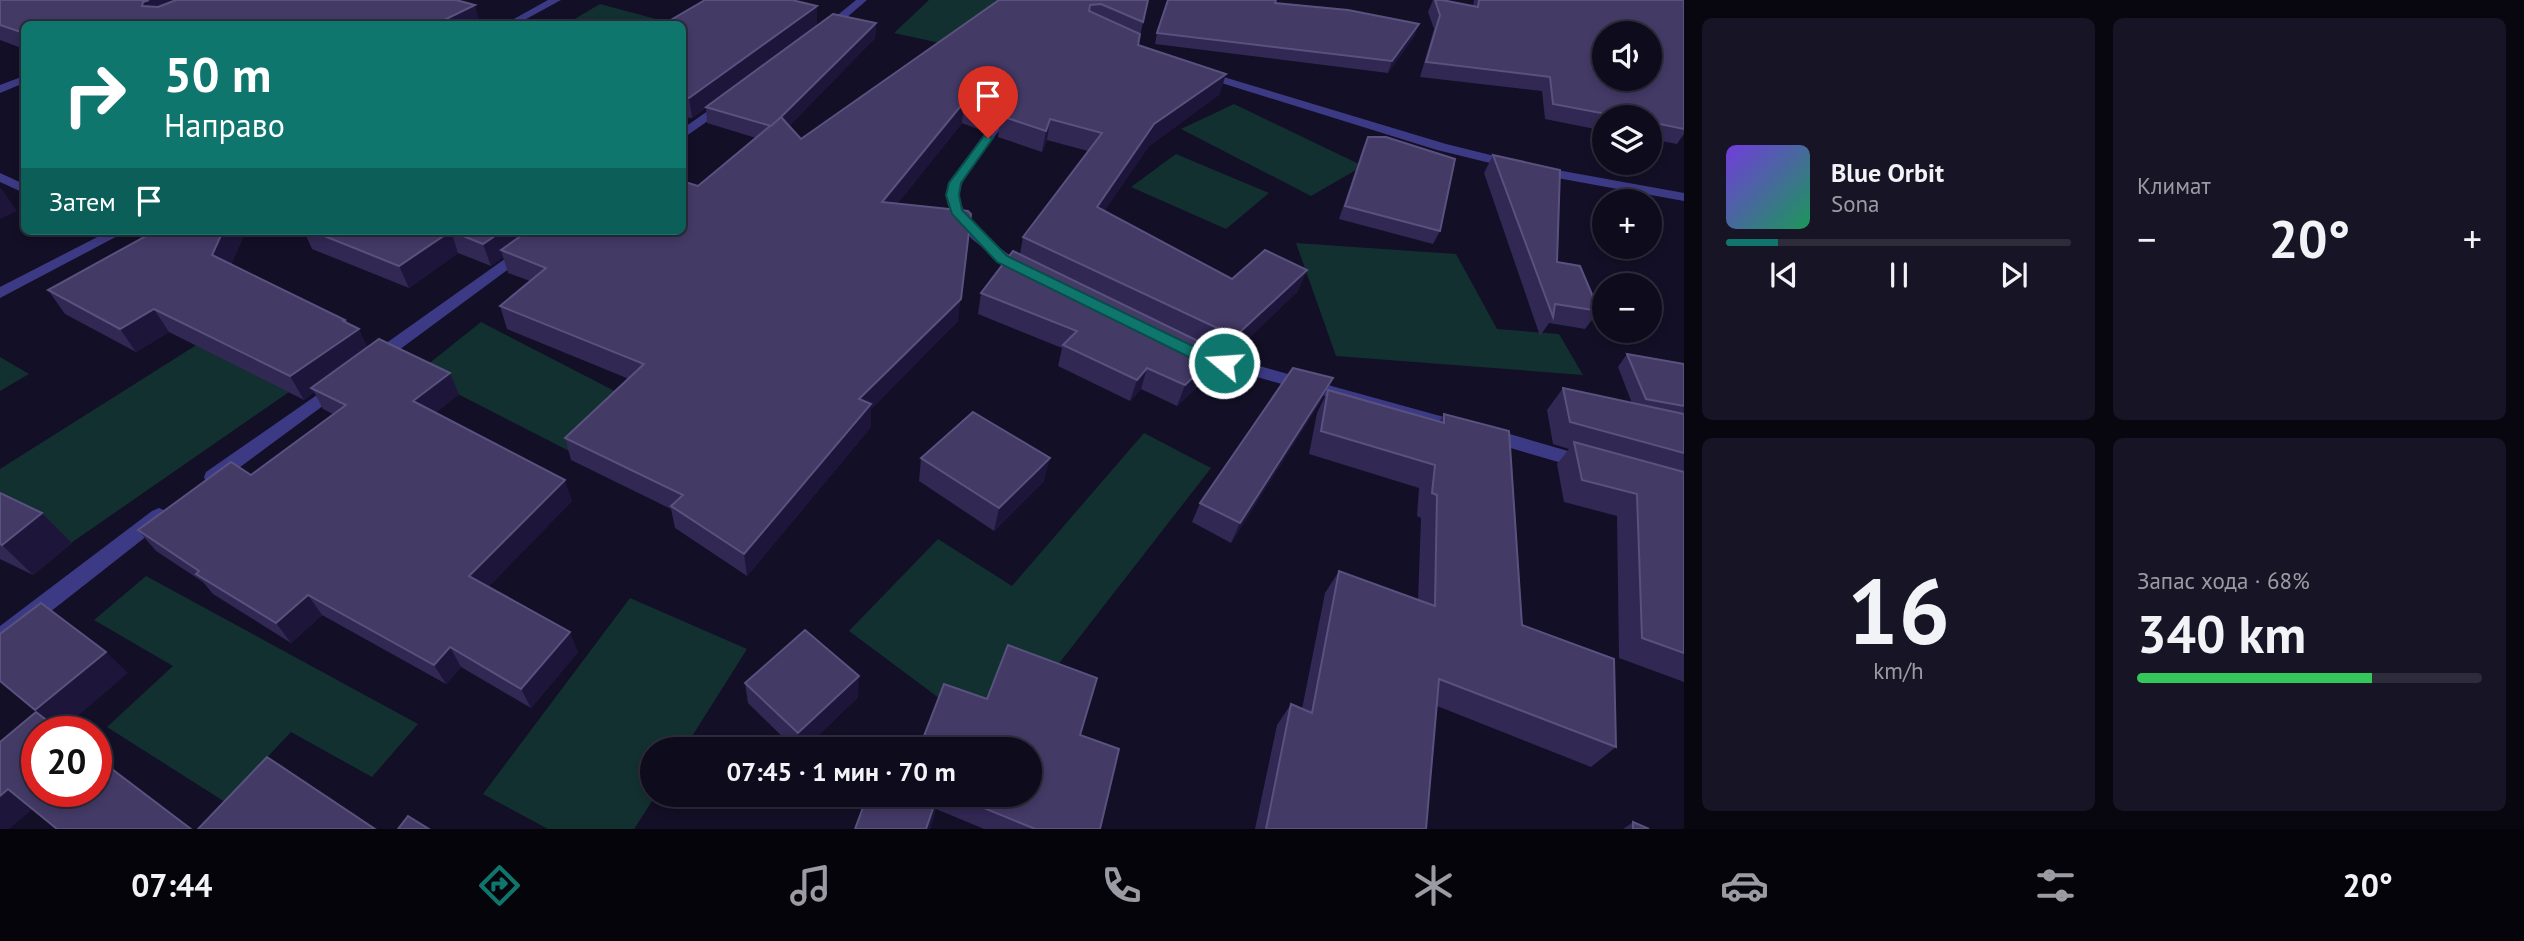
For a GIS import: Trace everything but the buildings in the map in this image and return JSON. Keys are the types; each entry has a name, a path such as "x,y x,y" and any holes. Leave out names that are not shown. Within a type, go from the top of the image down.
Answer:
{"lane":[{"path":"516,21 556,0"},
{"path":"820,34 862,0"},
{"path":"1186,68 1442,147 1535,170 1684,197"},
{"path":"0,89 21,80"},
{"path":"686,132 735,96"},
{"path":"1004,116 955,183 953,195 956,211 1002,259 1038,278"},
{"path":"0,177 21,188"},
{"path":"0,293 107,235"},
{"path":"195,491 547,235"},
{"path":"1177,345 1200,356 1598,466"},
{"path":"0,638 172,507"}],"green space":[{"path":"929,0 1066,0 1018,60 894,33"},
{"path":"600,4 656,19 653,21 571,21"},
{"path":"1234,104 1363,166 1311,196 1181,129"},
{"path":"1176,154 1269,193 1226,229 1131,187"},
{"path":"1296,243 1456,254 1497,329 1559,334 1583,375 1336,356"},
{"path":"481,322 634,401 577,455 417,373"},
{"path":"198,344 289,392 71,543 0,509 0,469"},
{"path":"0,357 29,374 0,391"},
{"path":"1144,433 1211,468 1002,737 991,737 849,631 938,539 1012,586"},
{"path":"146,576 418,724 372,777 291,732 225,802 112,730 112,722 173,666 94,620"},
{"path":"630,598 747,649 692,737 640,737 640,807 648,807 634,829 548,829 483,794"}],"route":[{"path":"988,138 955,183 953,195 956,211 1002,259 1200,356 1224,363"}]}
